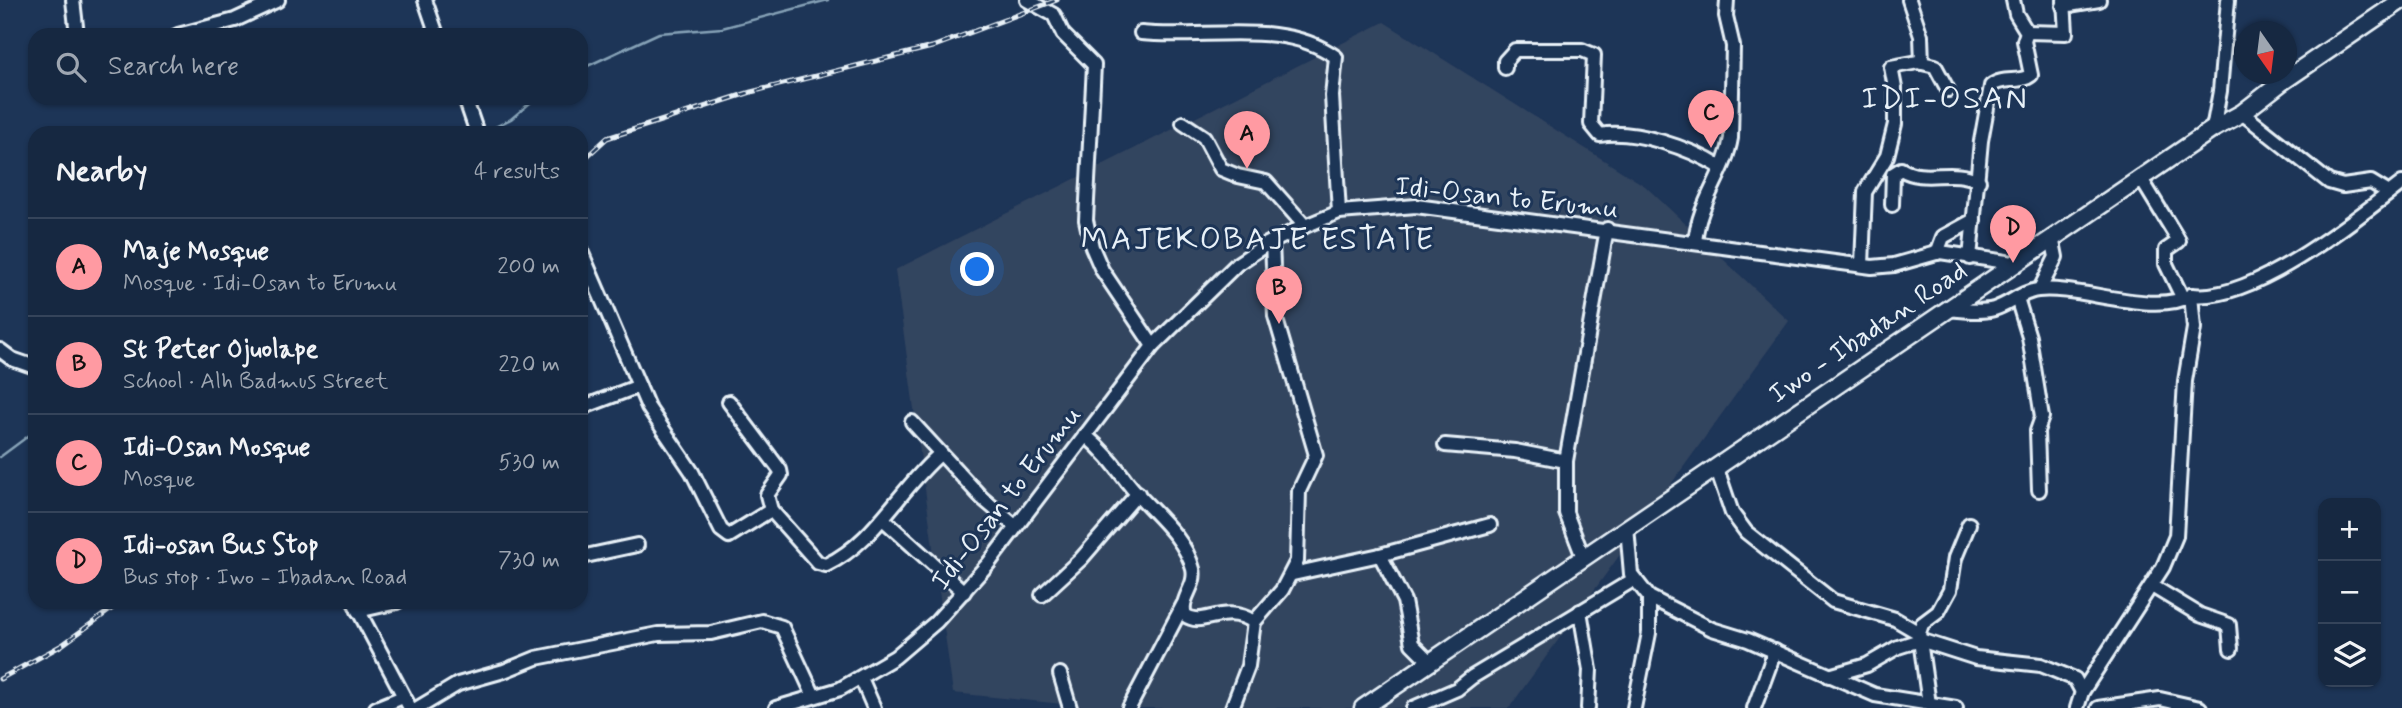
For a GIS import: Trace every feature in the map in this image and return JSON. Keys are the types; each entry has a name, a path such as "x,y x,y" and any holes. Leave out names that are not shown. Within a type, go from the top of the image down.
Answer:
{"main road":[{"name":"Iwo - Ibadan Road","path":"1363,708 2140,177 2213,128 2242,113 2282,82 2402,0"}],"street":[{"path":"73,0 76,28"},
{"path":"205,28 235,20 278,0"},
{"path":"425,0 435,28"},
{"path":"1027,0 1054,15 1063,34 1094,65 1087,162 1089,233 1102,270 1153,346"},
{"path":"1695,242 1697,221 1731,138 1732,46 1726,16 1727,0"},
{"path":"1909,0 1921,36 1922,63"},
{"path":"1970,258 1981,141 1991,86 1995,82 2018,80 2032,75 2024,41 2026,33 2016,14 2013,0"},
{"path":"2026,33 2066,33 2064,3 2099,0"},
{"path":"2213,128 2220,91 2228,0"},
{"path":"1141,33 1284,36 1316,43 1336,57 1332,96 1339,212"},
{"path":"1505,68 1505,61 1515,50 1582,50 1594,55 1593,131 1600,135 1615,132 1643,137 1691,151 1720,167"},
{"path":"1862,265 1865,192 1887,156 1895,124 1895,88 1891,67 1922,63 1936,66 1948,90"},
{"path":"468,105 475,126"},
{"path":"2242,113 2329,182 2343,186 2371,182 2389,193"},
{"path":"1183,123 1204,137 1221,169 1266,182 1305,226"},
{"path":"1892,205 1893,174 1900,169 1912,176 1964,174 1979,181"},
{"path":"2077,708 2082,692 2152,586 2171,551 2180,510 2185,381 2194,328 2187,297 2166,264 2166,250 2179,241 2140,177"},
{"path":"1946,309 1991,310 2040,289 2102,298 2163,302 2187,297 2207,297 2243,285 2327,241 2402,183"},
{"name":"Idi-Osan to Erumu","path":"776,708 840,689 861,678 895,657 936,622 964,592 1016,526 1153,346 1237,264 1272,242 1339,212 1416,206 1606,229 1862,265 1894,265 1937,253 2013,263"},
{"path":"1937,253 1943,237 1974,220"},
{"path":"1583,557 1566,513 1566,461 1606,229"},
{"path":"2040,289 2056,257 2052,237"},
{"path":"1232,708 1248,666 1254,622 1293,574 1297,561 1299,491 1313,464 1315,446 1275,316 1272,242"},
{"path":"588,267 656,422 692,472 725,535 739,531 771,510"},
{"path":"2017,298 2029,337 2041,408 2038,431 2039,490"},
{"path":"0,350 12,359 28,365"},
{"path":"588,405 639,386"},
{"path":"729,402 780,470 781,475 767,495 771,510 818,563 826,565 844,554 883,519 917,473 940,454"},
{"path":"912,422 999,515 1016,526"},
{"path":"1085,435 1116,463 1138,493 1163,520 1193,568 1193,582 1129,708"},
{"path":"1445,444 1515,451 1566,461"},
{"path":"1716,466 1732,513 1746,532 1833,601 1880,614 1919,636 1976,658 2041,665 2075,679 2091,679"},
{"path":"1042,596 1081,558 1138,493"},
{"path":"883,519 964,592"},
{"path":"1929,704 1919,636 1922,624 1937,612 1950,590 1955,558 1969,524"},
{"path":"1293,574 1380,555 1490,525"},
{"path":"1627,527 1633,580 1649,597 1712,629 1775,651 1875,695 1956,708"},
{"path":"588,556 637,545"},
{"path":"1380,555 1404,601 1405,622 1412,644 1431,663"},
{"path":"1413,708 1457,689 1472,677 1633,580"},
{"path":"2152,586 2200,615 2229,625 2231,649"},
{"path":"1634,708 1649,633 1649,597"},
{"path":"1182,605 1185,615 1193,620 1228,613 1254,622"},
{"path":"357,609 407,703 376,708"},
{"path":"1580,611 1590,670 1588,708"},
{"path":"418,708 458,684 505,671 536,658 658,634 711,633 762,621 782,627 814,696"},
{"path":"1829,676 1867,665 1919,636"},
{"path":"1754,708 1775,651"},
{"path":"1060,674 1069,708"},
{"path":"861,678 874,708"},
{"path":"2075,679 2082,692"},
{"path":"2098,708 2160,699 2200,708"}],"shaded area":[{"path":"1384,22 1645,186 1789,321 1509,708 1103,708 953,693 895,270"}],"waterway":[{"path":"588,66 659,33 722,28 828,0"},
{"path":"497,126 511,119 528,105"},
{"path":"0,457 28,436"}],"railway":[{"path":"588,156 607,138 751,92 932,47 1057,0"},
{"path":"0,679 62,645 111,609"}],"place":[{"name":"Idi-Osan Mosque","path":"1711,148"},
{"name":"Maje Mosque","path":"1247,169"},
{"name":"Idi-osan Bus Stop","path":"2013,263"},
{"name":"St Peter Ojuolape","path":"1279,324"}],"district":[{"name":"IDI-OSAN","path":"1945,97"},
{"name":"MAJEKOBAJE ESTATE","path":"1258,238"}]}
